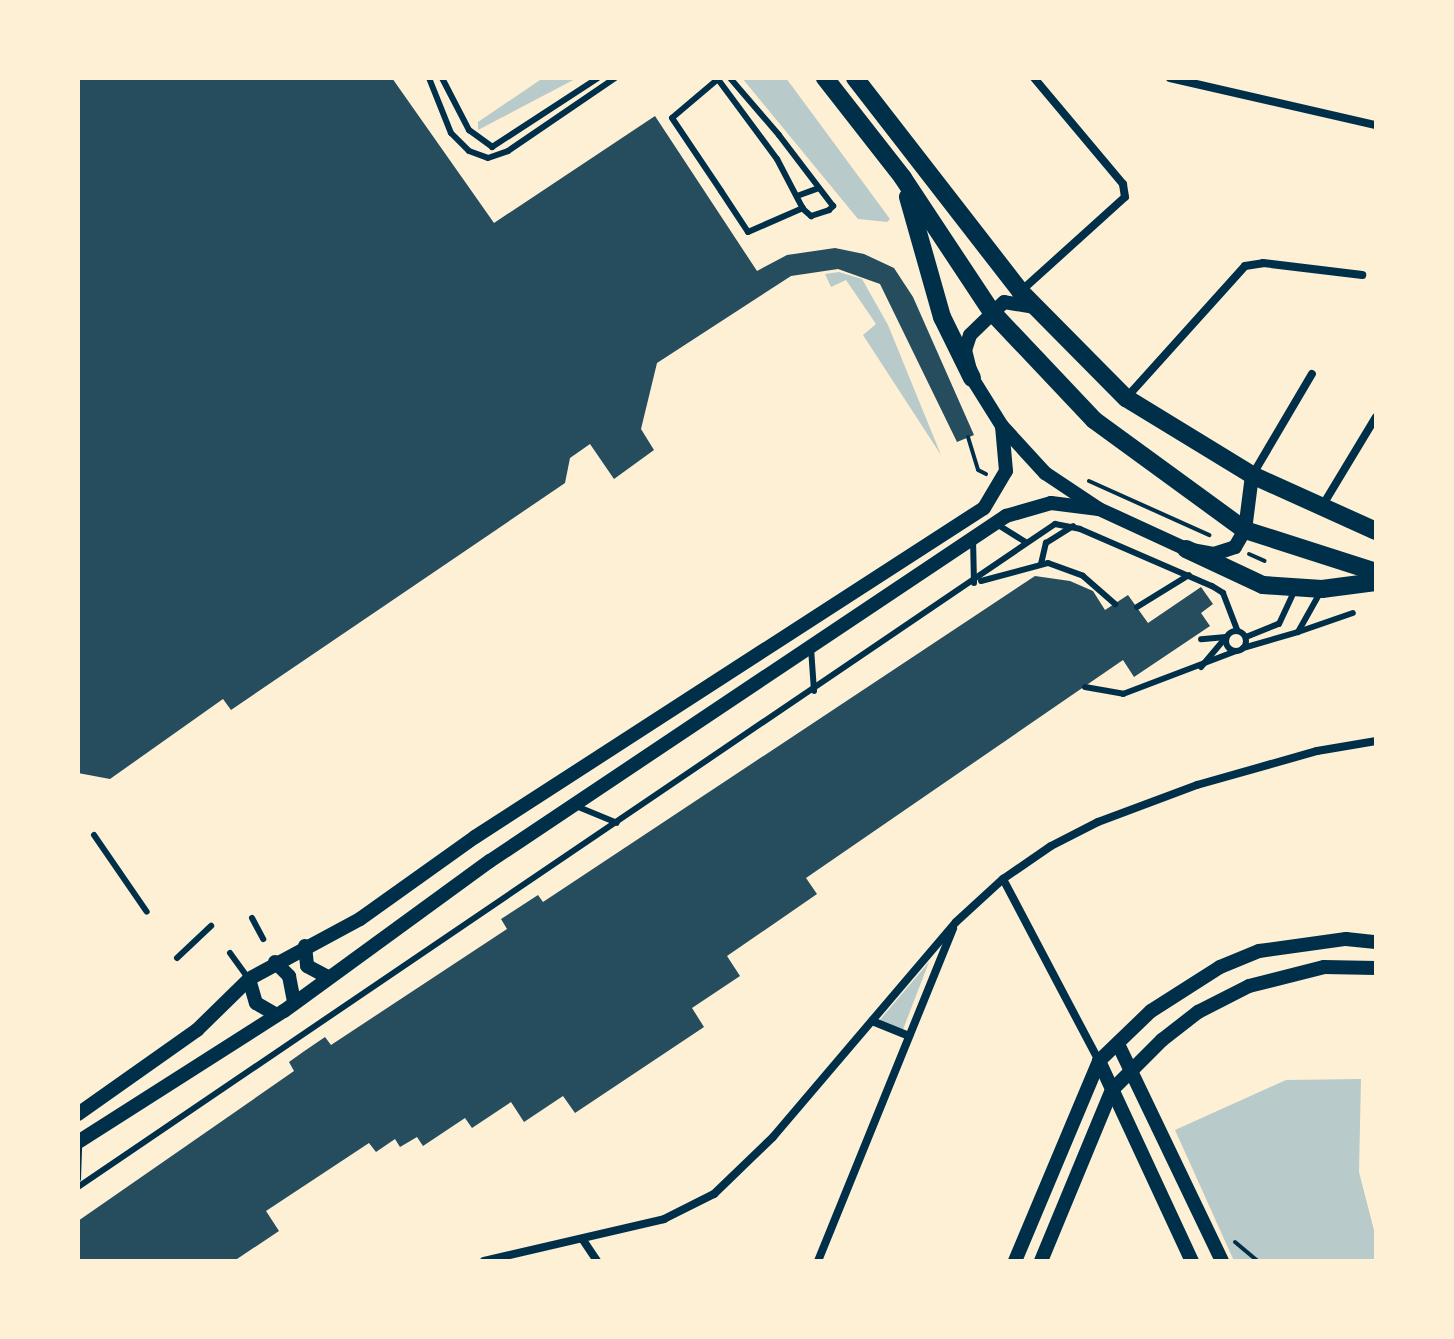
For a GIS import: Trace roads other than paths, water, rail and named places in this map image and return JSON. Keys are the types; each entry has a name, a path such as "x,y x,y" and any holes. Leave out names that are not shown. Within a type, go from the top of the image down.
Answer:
{"main road":[{"path":"825,78 903,178 991,311 1094,420 1245,530 1376,572"},
{"path":"855,78 1020,291 1126,398 1252,475 1321,509 1376,531"},
{"path":"903,178 942,317 972,378"},
{"path":"1186,549 1248,580 1296,589 1376,582"}],"street":[{"path":"1020,291 1125,197 1123,184 1034,78"},
{"path":"1170,78 1376,125"},
{"path":"1126,398 1245,266 1263,263 1362,275"},
{"path":"1036,307 1009,301 991,311 966,345 972,378 1002,426 1045,473 1099,509 1186,549 1214,554 1235,547 1245,530 1252,475 1312,374"},
{"path":"1321,509 1376,417"},
{"path":"78,1114 197,1030 249,979 275,962 360,919 475,837 984,508 1002,481 1002,426"},
{"path":"79,1141 277,1015 576,806 995,523 1020,509 1051,503 1099,509"},
{"path":"484,1261 664,1219 714,1194 773,1137 956,922 1003,879 1051,846 1146,803 1317,751 1376,741"},
{"path":"1003,879 1099,1061 1192,1261"},
{"path":"818,1261 956,922"},
{"path":"1015,1261 1099,1061 1118,1044 1183,989 1259,951 1337,940 1376,942"},
{"path":"305,946 307,966 328,977"},
{"path":"275,962 289,976 294,1002"},
{"path":"1041,1261 1112,1090 1130,1071 1198,1012 1240,989 1324,967 1376,968"},
{"path":"249,979 256,1003 277,1015"},
{"path":"872,1021 909,1036"},
{"path":"1118,1044 1222,1261"},
{"path":"583,1240 597,1261"}],"lane":[{"path":"429,78 433,98 457,142 480,156 500,155 615,78"},
{"path":"442,78 469,130 488,147 502,143 598,78"},
{"path":"730,78 833,206 811,216 803,208 777,159 717,79 672,118 748,232 803,208"},
{"path":"500,155 502,143"},
{"path":"797,196 819,188"},
{"path":"995,523 1026,542"},
{"path":"78,1187 974,583 1026,542 1055,524 1073,526 1189,575 1223,593 1237,630 1246,637"},
{"path":"1041,564 1046,543 1073,526"},
{"path":"973,537 974,583"},
{"path":"974,583 1041,564 1070,568 1115,604"},
{"path":"1137,607 1189,575"},
{"path":"1246,637 1279,624 1296,589"},
{"path":"1298,632 1322,589"},
{"path":"1085,687 1123,694 1201,667 1243,648 1353,613"},
{"path":"1201,667 1226,637 1237,630"},
{"path":"1201,639 1226,637"},
{"path":"1226,637 1236,651"},
{"path":"1243,648 1246,637"},
{"path":"811,648 814,691"},
{"path":"576,806 618,824"},
{"path":"94,835 147,912"},
{"path":"252,918 263,939"},
{"path":"177,958 211,926"},
{"path":"230,953 249,979"},
{"path":"78,1179 79,1141"}]}
